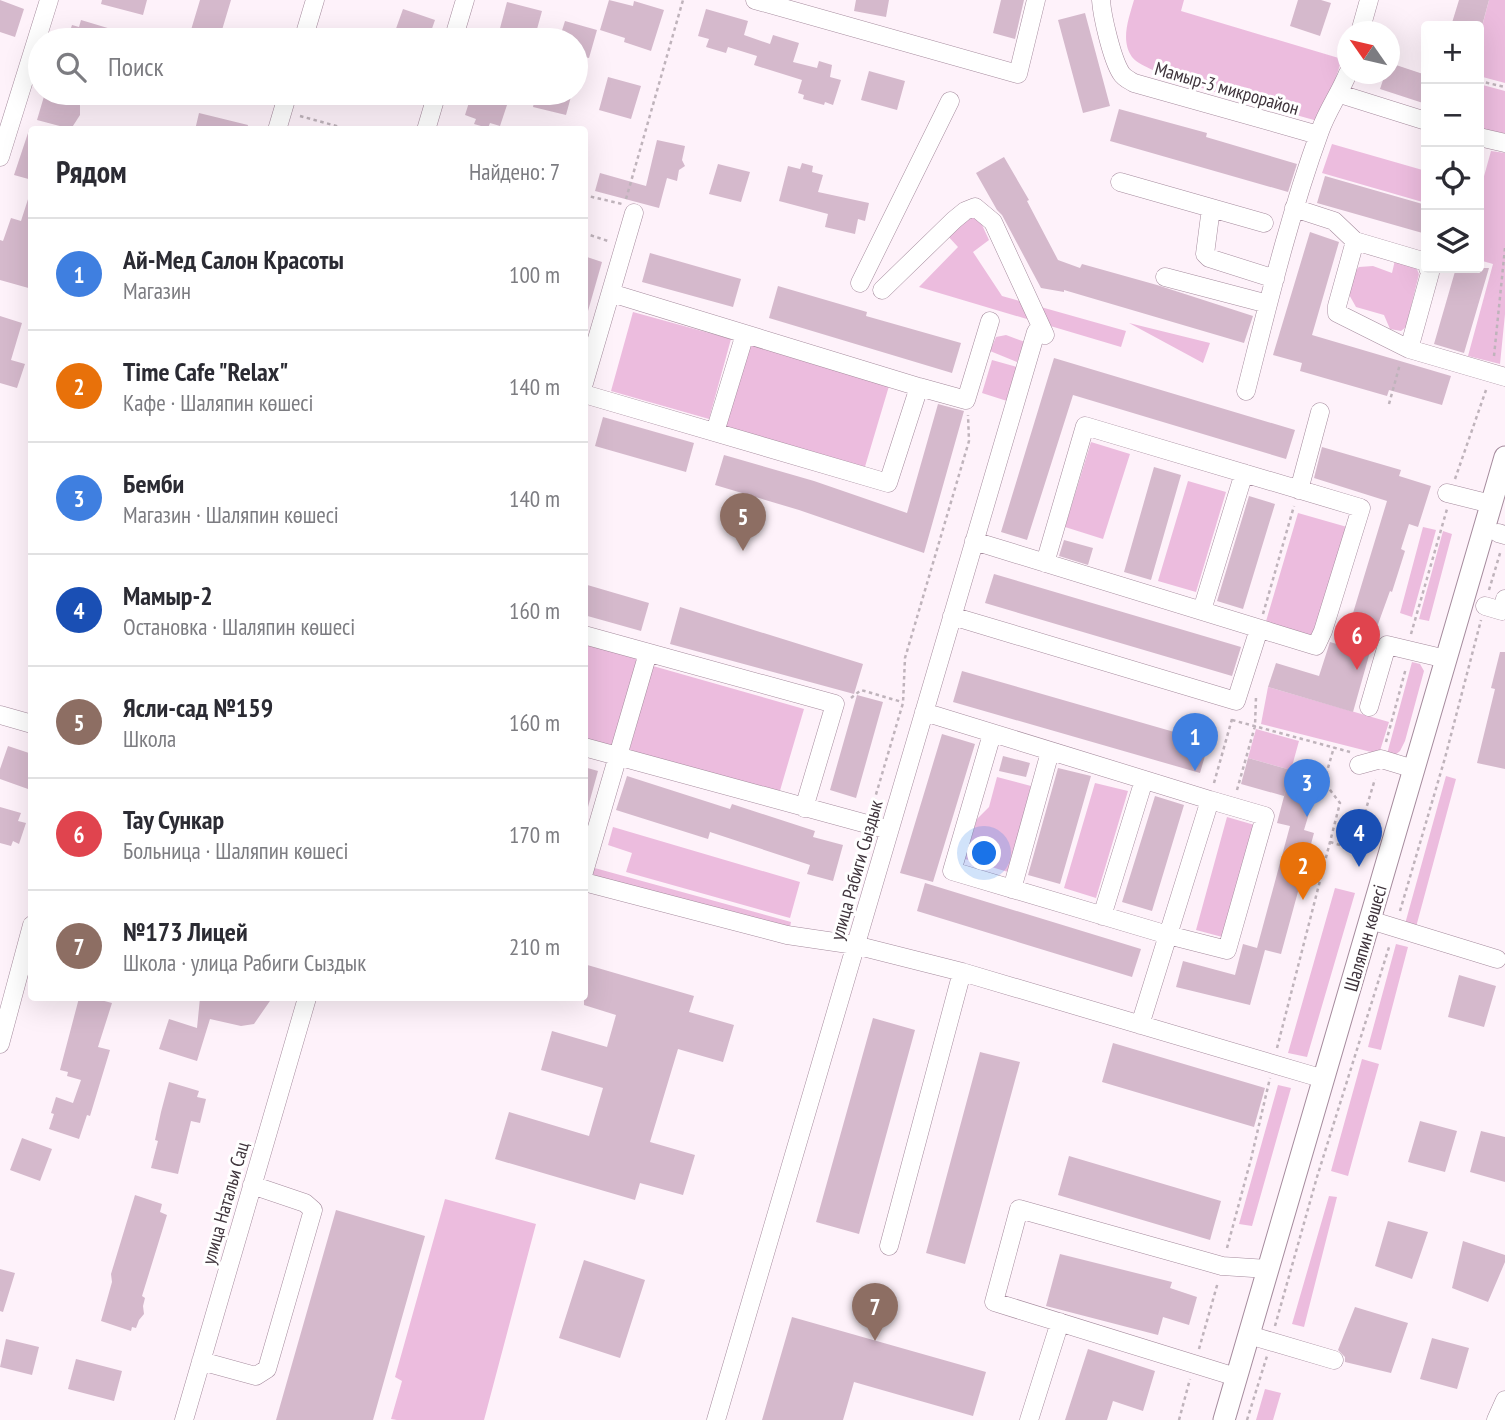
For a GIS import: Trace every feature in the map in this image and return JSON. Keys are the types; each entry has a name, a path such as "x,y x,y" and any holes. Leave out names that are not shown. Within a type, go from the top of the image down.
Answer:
{"main road":[{"name":"Шаляпин көшесі","path":"1224,1420 1505,457"}],"street":[{"path":"40,28 49,0"},
{"path":"307,28 315,0"},
{"path":"457,28 465,0"},
{"path":"755,0 1018,75 1036,0"},
{"name":"Мамыр-3 микрорайон","path":"1100,0 1119,71 1125,78 1134,83 1318,135"},
{"path":"1363,21 1369,0"},
{"path":"0,157 28,67"},
{"name":"Мамыр-3 микрорайон","path":"1247,391 1294,208 1325,117 1344,84"},
{"path":"1340,94 1421,119"},
{"path":"860,283 950,102"},
{"path":"278,126 285,105"},
{"path":"427,126 433,105"},
{"path":"1484,138 1505,143"},
{"path":"1121,182 1264,223"},
{"name":"улица Рабиги Сыздык","path":"716,1420 974,541 1040,333 993,222 975,207 954,220 881,289"},
{"path":"1210,208 1205,254 1209,258 1275,279"},
{"path":"1294,208 1334,221 1355,241 1421,261"},
{"path":"588,370 624,247 627,209"},
{"path":"1355,241 1337,313 1407,348 1498,375"},
{"path":"1407,348 1430,273"},
{"path":"1165,277 1268,304"},
{"path":"611,293 966,400 990,321"},
{"path":"715,432 745,334"},
{"path":"588,395 888,483 919,387"},
{"path":"1299,490 1320,412"},
{"path":"974,541 1045,564 1316,646 1361,508 1085,426 1045,564"},
{"path":"1202,610 1244,473"},
{"path":"1449,493 1491,504"},
{"path":"1485,606 1502,611 1505,599"},
{"path":"952,616 1236,701 1259,629"},
{"path":"588,636 835,704 804,808"},
{"path":"1369,708 1387,645 1446,659"},
{"path":"588,859 648,653"},
{"path":"924,712 1265,816 1227,950 952,871 992,734"},
{"path":"0,715 28,723"},
{"path":"588,748 890,830"},
{"path":"1012,889 1050,751"},
{"path":"1359,765 1381,760 1414,769"},
{"path":"1102,916 1143,780"},
{"path":"1140,1025 1210,800"},
{"path":"588,883 787,935 855,945 962,972 1324,1079"},
{"path":"1370,920 1497,959"},
{"path":"0,1044 28,940"},
{"path":"889,1246 962,972"},
{"name":"улица Натальи Сац","path":"184,1420 306,1001"},
{"path":"201,1361 256,1376 267,1369 313,1210 305,1203 252,1185"},
{"path":"1236,1377 994,1302 1019,1209 1222,1266 1268,1269"},
{"path":"1029,1420 1060,1322"},
{"path":"1249,1335 1334,1360"},
{"path":"1496,1420 1505,1400"}],"path":[{"path":"588,196 627,209 682,0"},
{"path":"1484,82 1505,87"},
{"path":"291,105 306,118 336,126"},
{"path":"588,234 624,247"},
{"path":"1330,842 1354,849 1411,650 1410,636 1449,493 1463,452 1498,375 1505,248"},
{"path":"1389,404 1407,348"},
{"path":"867,824 903,703 905,657 969,442 968,406"},
{"path":"1259,629 1299,490"},
{"path":"1247,1420 1317,1177 1446,758 1502,538"},
{"path":"851,698 861,690 903,703"},
{"path":"1210,800 1236,701"},
{"path":"1232,720 1381,760"},
{"path":"1233,807 1255,726"},
{"path":"1179,1420 1251,1159 1340,803 1324,782 1334,747"}],"shaded area":[{"path":"1134,0 1184,0 1181,11 1337,58 1337,74 1321,122 1190,84 1143,65 1132,57 1128,50 1127,29"},
{"path":"1489,0 1505,0 1505,83 1484,77 1483,21"},
{"path":"1484,85 1505,91 1505,134 1484,129"},
{"path":"1332,144 1421,170 1421,202 1322,173"},
{"path":"1491,151 1505,153 1505,314 1500,364 1468,356 1493,264 1484,261 1484,176"},
{"path":"977,214 989,240 973,252 1002,296 1126,331 1121,347 919,287 958,247 946,234"},
{"path":"1395,260 1416,267 1419,274 1406,327 1401,331 1390,329 1384,315 1356,307 1347,291 1354,272 1359,267 1373,266 1392,273"},
{"path":"633,312 731,339 709,419 611,391"},
{"path":"1129,323 1210,343 1203,363"},
{"path":"1006,335 1025,342 1017,362 990,351 996,337"},
{"path":"746,343 889,386 864,470 721,427"},
{"path":"992,360 1017,367 1007,401 982,393"},
{"path":"1091,442 1130,454 1103,539 1065,527"},
{"path":"1188,481 1226,492 1196,592 1158,581"},
{"path":"1298,513 1347,527 1313,643 1264,628"},
{"path":"1423,527 1436,530 1412,617 1400,613"},
{"path":"1443,531 1452,534 1429,621 1419,619"},
{"path":"588,644 640,658 615,747 588,740"},
{"path":"1412,662 1420,664 1424,671 1405,741 1394,756 1387,754"},
{"path":"653,666 804,709 779,794 629,751"},
{"path":"1268,687 1389,722 1379,754 1261,724"},
{"path":"1256,729 1299,741 1291,770 1248,758"},
{"path":"1446,776 1456,779 1416,927 1405,924"},
{"path":"997,777 1031,786 1008,872 965,859 977,819 989,807"},
{"path":"1095,783 1128,791 1096,898 1064,888"},
{"path":"1227,817 1258,826 1226,938 1196,930"},
{"path":"613,827 800,882 790,918 626,872 632,853 608,845"},
{"path":"591,867 791,922 789,932 595,879"},
{"path":"1335,888 1355,893 1307,1057 1288,1053"},
{"path":"1396,944 1408,947 1381,1050 1368,1047"},
{"path":"1362,1059 1379,1064 1348,1176 1331,1171"},
{"path":"1278,1085 1291,1088 1252,1226 1239,1224"},
{"path":"1329,1196 1337,1197 1304,1327 1292,1324"},
{"path":"445,1199 536,1224 484,1420 391,1419 402,1381 395,1377"},
{"path":"1265,1389 1281,1393 1273,1420 1256,1420"}],"building":[{"path":"0,0 24,9 15,37 0,32"},
{"path":"102,0 147,0 143,15 101,4"},
{"path":"200,0 231,0 223,28 192,28"},
{"path":"609,0 633,6 634,1 664,10 651,51 624,42 625,38 600,30"},
{"path":"856,0 889,0 886,17 854,11"},
{"path":"1001,0 1024,0 1015,39 993,33"},
{"path":"1298,0 1331,3 1320,36 1290,26"},
{"path":"1459,0 1489,0 1483,21 1453,21"},
{"path":"507,2 542,11 537,28 500,28"},
{"path":"403,9 435,20 432,28 396,28"},
{"path":"706,9 748,21 744,35 770,44 773,35 799,43 793,62 817,68 819,61 832,65 830,77 841,80 833,105 803,99 804,95 798,93 802,80 754,65 757,56 728,47 726,53 706,47 709,39 698,36"},
{"path":"1085,13 1110,106 1083,113 1058,20"},
{"path":"81,20 108,28 71,28 72,25 79,27"},
{"path":"565,21 597,30 589,58 588,28 563,28"},
{"path":"1400,66 1421,73 1421,102 1380,89 1382,84 1400,84"},
{"path":"869,71 905,81 897,110 861,100"},
{"path":"608,77 641,86 631,119 599,110"},
{"path":"41,105 80,105 80,115 73,126 60,126 37,120"},
{"path":"468,105 507,105 500,126 490,123 489,126 474,124 476,119 465,115"},
{"path":"533,105 569,105 566,115"},
{"path":"1119,109 1207,133 1206,137 1297,164 1288,192 1110,141"},
{"path":"199,113 248,125 248,126 196,126"},
{"path":"28,133 28,179 14,175"},
{"path":"657,140 685,146 682,160 685,166 679,170 677,181 667,178 659,208 595,191 600,173 646,186"},
{"path":"1004,157 1029,200 1027,201 1058,260 1080,268 1082,264 1157,285 1253,316 1244,343 1064,290 1041,288 976,173"},
{"path":"802,163 813,166 812,172 823,175 818,192 869,203 865,221 858,219 855,234 825,227 828,214 779,201 788,166 800,169"},
{"path":"718,164 750,172 741,202 709,194"},
{"path":"1325,176 1421,204 1421,233 1317,203"},
{"path":"28,199 28,288 0,280 0,240 3,241 11,218 21,221"},
{"path":"1310,232 1339,242 1312,335 1451,376 1442,405 1389,390 1387,396 1300,371 1302,363 1273,355"},
{"path":"650,253 741,279 733,307 642,282"},
{"path":"588,257 602,262 588,311"},
{"path":"1484,268 1489,268 1464,353 1434,344 1455,273 1484,273"},
{"path":"778,286 867,312 866,316 961,343 952,373 769,318"},
{"path":"0,316 22,323 11,360 25,364 17,388 0,383"},
{"path":"1054,358 1295,430 1286,459 1073,395 1027,540 1001,532"},
{"path":"938,404 964,411 924,553 799,510 715,485 724,455 814,481 907,513"},
{"path":"603,417 694,443 686,472 595,446"},
{"path":"1322,447 1401,470 1399,476 1431,486 1418,527 1409,524 1401,549 1405,551 1377,627 1353,712 1268,687 1276,663 1319,676 1330,642 1343,646 1387,501 1314,478"},
{"path":"1154,467 1181,475 1151,580 1124,572"},
{"path":"1249,496 1275,504 1243,609 1217,601"},
{"path":"1064,540 1093,548 1088,565 1059,556"},
{"path":"994,574 1241,647 1232,676 985,603"},
{"path":"588,585 649,603 641,631 588,616"},
{"path":"680,607 863,664 854,694 670,644"},
{"path":"1500,652 1505,652 1505,769 1477,763 1495,689 1491,688"},
{"path":"962,671 1209,742 1200,773 953,702"},
{"path":"857,695 883,702 856,798 830,790"},
{"path":"942,734 975,744 933,882 900,873"},
{"path":"8,746 28,753 28,789 0,779 0,769"},
{"path":"1003,756 1030,763 1026,777 999,771"},
{"path":"1248,758 1291,770 1284,796 1241,784"},
{"path":"588,768 598,771 588,807"},
{"path":"1058,768 1091,776 1060,884 1028,875"},
{"path":"627,776 730,809 732,804 815,831 813,837 843,845 833,881 807,874 810,865 710,832 708,839 616,810"},
{"path":"1286,789 1314,797 1304,830 1314,833 1281,954 1265,950 1250,1005 1176,987 1183,961 1235,975 1243,944 1257,948 1290,826 1277,823"},
{"path":"1155,796 1184,805 1152,911 1122,902"},
{"path":"0,807 21,813 18,821 26,823 19,844 13,841 11,846 0,843"},
{"path":"925,883 1141,949 1132,977 917,911"},
{"path":"588,965 694,996 689,1012 734,1025 723,1062 678,1049 650,1142 695,1155 683,1195 640,1183 635,1200 495,1159 509,1112 589,1136 603,1088 541,1070 552,1031 607,1047 616,1015 584,1005 584,1001 588,1001"},
{"path":"1459,975 1496,986 1484,1027 1448,1017"},
{"path":"78,1001 112,1003 98,1047 110,1050 90,1116 87,1115 79,1139 49,1129 56,1097 73,1103 81,1080 67,1076 68,1072 60,1070"},
{"path":"200,1001 270,1001 254,1024 241,1026 210,1019 197,1061 159,1049 169,1019 197,1028"},
{"path":"873,1018 915,1030 859,1234 816,1222"},
{"path":"1113,1043 1265,1088 1254,1127 1102,1082"},
{"path":"980,1052 1020,1062 965,1264 926,1253"},
{"path":"169,1082 199,1091 197,1097 206,1099 200,1123 191,1121 178,1174 151,1168"},
{"path":"1420,1121 1457,1131 1445,1172 1408,1162"},
{"path":"1481,1131 1505,1137 1505,1182 1470,1172"},
{"path":"22,1138 52,1149 40,1181 10,1170"},
{"path":"1069,1156 1221,1201 1210,1240 1058,1195"},
{"path":"135,1195 162,1204 160,1212 167,1215 142,1296 145,1298 144,1314 136,1328 132,1327 131,1331 101,1321 112,1282 111,1274"},
{"path":"336,1210 425,1236 373,1420 276,1420"},
{"path":"1388,1221 1428,1232 1412,1279 1375,1266"},
{"path":"1463,1241 1505,1255 1505,1262 1488,1302 1452,1288"},
{"path":"1060,1254 1172,1282 1170,1288 1197,1297 1189,1325 1163,1317 1158,1335 1046,1306"},
{"path":"584,1260 645,1280 620,1358 559,1338"},
{"path":"0,1269 15,1273 3,1312 0,1311"},
{"path":"1355,1307 1408,1323 1391,1373 1345,1362 1345,1357 1338,1350"},
{"path":"792,1317 986,1372 973,1416 854,1382 843,1420 762,1420"},
{"path":"1432,1338 1469,1348 1457,1389 1420,1379"},
{"path":"6,1339 39,1347 32,1375 0,1367"},
{"path":"1088,1349 1155,1371 1143,1411 1113,1401 1107,1420 1065,1420"},
{"path":"76,1359 122,1371 114,1401 68,1389"}],"place":[{"name":"Ясли-сад №159","path":"743,551"},
{"name":"Тау Сункар","path":"1357,670"},
{"name":"Ай-Мед Салон Красоты","path":"1195,771"},
{"name":"Бемби","path":"1307,817"},
{"name":"Мамыр-2","path":"1359,867"},
{"name":"Time Cafe \"Relax\"","path":"1303,900"},
{"name":"№173 Лицей","path":"875,1341"}]}
